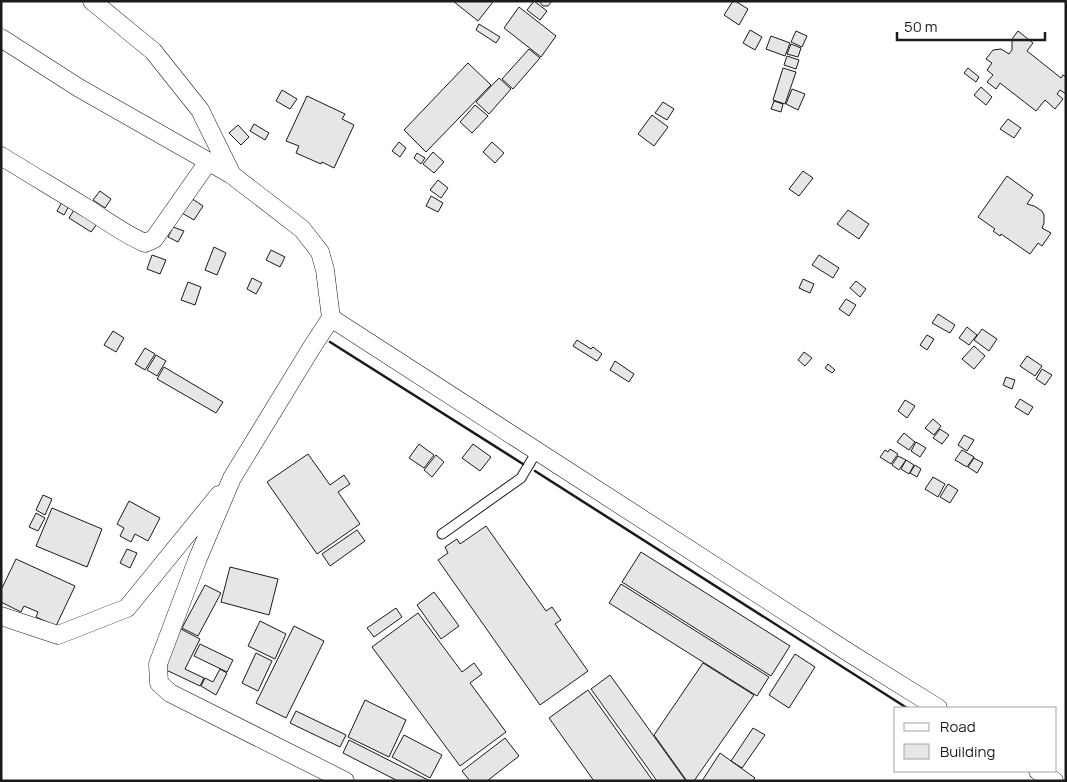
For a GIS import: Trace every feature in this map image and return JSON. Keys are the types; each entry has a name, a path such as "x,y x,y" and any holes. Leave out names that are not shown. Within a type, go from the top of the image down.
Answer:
{"street":[{"path":"92,1 153,51 200,110 232,175"},
{"path":"1,38 79,88 232,175 302,229 320,252 325,270 332,318 312,347 232,478 127,608 58,635 1,616"},
{"path":"1,156 128,236 145,243 154,239 208,162"},
{"path":"332,318 936,707"},
{"path":"232,478 198,558 158,664 159,683 170,693 345,781"},
{"path":"1040,772 1054,781"}],"lane":[{"path":"442,534 521,478 537,451"}],"building":[{"path":"453,1 492,1 493,2 478,21"},
{"path":"534,1 547,11 540,20 527,10"},
{"path":"539,1 552,1 548,6 543,6"},
{"path":"733,1 748,9 739,25 724,15"},
{"path":"519,7 556,36 541,57 504,28"},
{"path":"479,24 500,37 496,43 476,30"},
{"path":"750,30 762,37 755,50 743,43"},
{"path":"796,31 807,36 802,47 791,42"},
{"path":"1018,31 1033,43 1027,51 1061,78 1063,75 1066,77 1066,94 1060,90 1057,94 1063,99 1055,109 1045,100 1036,111 1000,83 996,89 987,82 993,75 987,70 992,63 986,59 993,50 1001,49 1009,54 1012,50 1012,39"},
{"path":"771,36 790,43 785,56 766,49"},
{"path":"791,44 801,48 798,57 787,54"},
{"path":"529,49 540,58 513,89 502,79"},
{"path":"787,56 799,60 796,69 784,65"},
{"path":"468,63 491,85 426,152 404,130"},
{"path":"783,68 796,72 785,104 773,100"},
{"path":"968,68 979,77 976,82 964,73"},
{"path":"499,78 511,89 489,114 476,102"},
{"path":"981,87 992,97 986,105 974,95"},
{"path":"792,89 805,94 798,110 786,104"},
{"path":"282,90 297,99 290,109 276,101"},
{"path":"307,96 345,114 342,119 354,125 334,168 296,153 299,146 286,141"},
{"path":"774,101 783,104 781,112 771,109"},
{"path":"663,102 674,109 667,120 655,113"},
{"path":"475,105 488,116 472,133 460,122"},
{"path":"652,115 668,127 654,146 638,134"},
{"path":"1008,119 1021,128 1014,138 1000,129"},
{"path":"254,124 269,133 265,140 250,131"},
{"path":"238,125 249,137 241,145 229,133"},
{"path":"399,142 406,148 400,157 392,151"},
{"path":"492,142 504,153 495,163 483,152"},
{"path":"433,152 444,162 434,173 423,164"},
{"path":"417,153 425,158 421,164 414,158"},
{"path":"803,171 813,178 799,196 789,189"},
{"path":"1007,176 1033,195 1027,204 1042,211 1044,223 1042,228 1051,233 1042,246 1038,243 1030,254 1001,234 1000,236 993,231 995,229 978,217"},
{"path":"438,180 448,188 441,198 430,190"},
{"path":"100,191 111,199 105,208 93,200"},
{"path":"431,196 443,203 438,212 426,206"},
{"path":"191,198 203,206 194,220 182,213"},
{"path":"62,202 69,206 64,215 57,211"},
{"path":"77,205 100,220 91,232 69,218"},
{"path":"848,210 869,224 859,239 837,224"},
{"path":"173,227 184,231 178,242 168,237"},
{"path":"214,247 226,253 217,275 205,270"},
{"path":"271,250 285,257 280,267 266,260"},
{"path":"152,255 166,260 160,274 147,269"},
{"path":"819,255 839,268 833,278 812,265"},
{"path":"252,278 262,283 256,294 247,289"},
{"path":"803,279 814,284 810,293 799,288"},
{"path":"856,281 866,289 860,297 850,288"},
{"path":"188,282 201,287 195,305 181,300"},
{"path":"846,299 856,305 849,316 839,309"},
{"path":"938,314 955,325 950,333 932,323"},
{"path":"967,327 977,335 969,345 959,338"},
{"path":"982,329 997,339 989,351 974,340"},
{"path":"113,331 124,338 116,352 104,345"},
{"path":"927,335 934,339 927,350 920,345"},
{"path":"577,340 591,349 593,347 602,354 597,361 573,346"},
{"path":"974,346 985,356 974,369 962,359"},
{"path":"145,348 155,354 145,370 135,364"},
{"path":"804,352 812,358 805,366 798,360"},
{"path":"156,355 166,361 157,376 147,370"},
{"path":"1027,356 1042,366 1035,376 1020,366"},
{"path":"615,361 634,374 629,382 610,370"},
{"path":"828,364 835,370 832,373 825,368"},
{"path":"164,367 223,402 216,413 157,379"},
{"path":"1042,369 1052,375 1045,385 1036,379"},
{"path":"1006,377 1015,380 1012,389 1003,385"},
{"path":"1020,399 1033,407 1028,415 1015,407"},
{"path":"905,400 915,406 907,418 898,411"},
{"path":"933,419 941,426 934,435 925,428"},
{"path":"940,429 949,435 942,444 933,438"},
{"path":"904,433 915,442 909,450 897,442"},
{"path":"964,435 974,440 967,451 958,445"},
{"path":"916,442 926,448 920,457 911,451"},
{"path":"419,444 434,455 424,468 409,458"},
{"path":"473,444 491,457 480,471 462,458"},
{"path":"890,449 898,454 891,464 880,457 885,450 888,452"},
{"path":"962,450 974,457 967,467 955,460"},
{"path":"308,454 330,485 344,475 350,484 338,492 360,524 317,554 267,482"},
{"path":"436,455 444,462 432,477 424,470"},
{"path":"898,456 906,460 899,470 892,465"},
{"path":"974,458 983,463 977,473 968,467"},
{"path":"906,460 914,465 909,474 901,469"},
{"path":"915,465 921,469 917,477 910,473"},
{"path":"933,477 945,484 938,497 925,489"},
{"path":"948,484 958,490 950,503 940,497"},
{"path":"43,495 52,499 45,515 36,510"},
{"path":"129,501 160,518 148,541 135,534 131,542 120,536 124,528 117,524"},
{"path":"52,508 102,529 87,567 36,546"},
{"path":"36,513 45,518 38,531 29,527"},
{"path":"486,526 546,611 552,607 561,620 555,624 588,671 540,705 438,560 448,553 445,547 457,539 460,544"},
{"path":"357,530 365,541 330,566 322,554"},
{"path":"127,549 137,553 130,568 120,563"},
{"path":"641,552 790,646 771,676 622,582"},
{"path":"16,559 75,586 56,626 36,617 38,612 24,606 21,612 1,602 1,590"},
{"path":"230,567 278,579 269,615 221,602"},
{"path":"621,584 769,677 757,696 609,603"},
{"path":"205,585 221,593 198,636 182,628"},
{"path":"434,592 459,626 441,639 417,605"},
{"path":"396,608 402,617 374,637 367,628"},
{"path":"418,613 462,672 474,663 482,674 470,683 506,732 460,766 372,647"},
{"path":"260,621 286,634 275,659 248,646"},
{"path":"294,626 324,641 286,718 256,703"},
{"path":"181,629 200,639 185,669 204,678 200,686 162,668"},
{"path":"200,644 233,660 227,672 194,656"},
{"path":"256,653 272,661 258,691 242,683"},
{"path":"795,654 815,667 789,708 769,695"},
{"path":"703,663 754,695 694,781 687,781 654,735"},
{"path":"220,669 227,673 216,695 201,686 205,678 213,682"},
{"path":"610,675 686,781 657,781 591,689"},
{"path":"588,690 653,781 594,781 549,718"},
{"path":"365,700 406,720 389,757 348,737"},
{"path":"296,711 346,735 340,747 290,723"},
{"path":"753,728 765,735 742,768 731,761"},
{"path":"404,735 442,755 430,778 392,757"},
{"path":"505,738 519,756 487,781 470,781 462,771"},
{"path":"349,740 430,781 398,781 343,753"},
{"path":"720,753 755,778 752,781 702,781"}],"wall":[{"path":"330,342 523,464"},
{"path":"535,471 905,707"}]}
